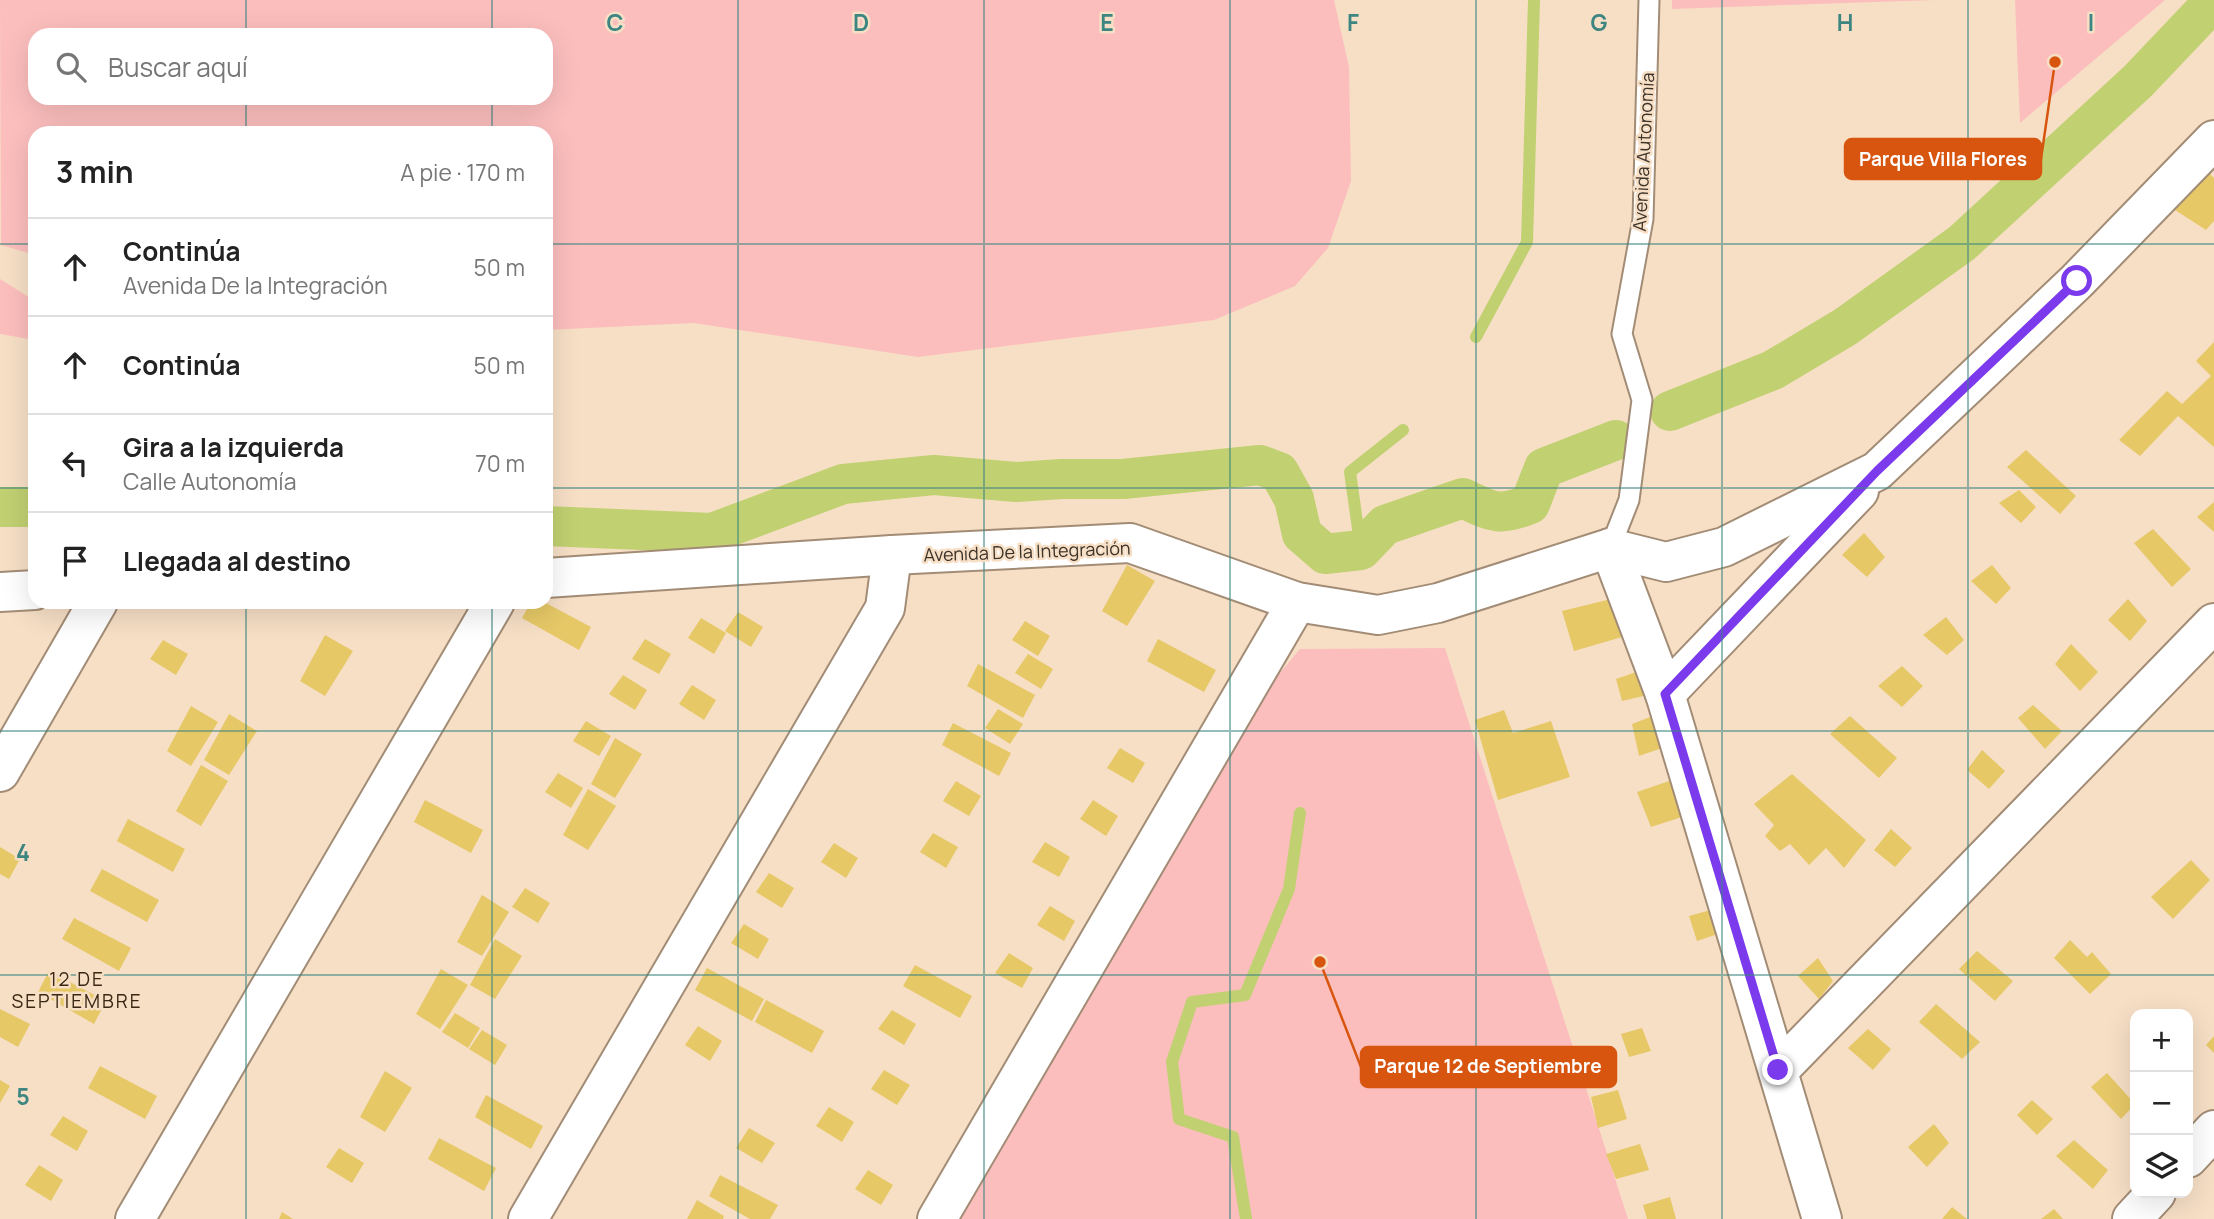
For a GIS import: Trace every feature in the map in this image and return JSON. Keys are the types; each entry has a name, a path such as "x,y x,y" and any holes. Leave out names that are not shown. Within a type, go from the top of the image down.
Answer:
{"street":[{"path":"1665,694 1877,471 2077,281 2214,140"},
{"path":"1611,548 1666,562 1724,547 1877,471"},
{"name":"Avenida De la Integración","path":"553,578 892,555 1130,544 1297,602 1378,615 1438,603 1611,548"},
{"path":"1611,548 1665,694 1822,1219"},
{"path":"528,1219 885,608 892,555"},
{"path":"0,592 28,590"},
{"path":"937,1219 1297,602"},
{"path":"0,772 94,609"},
{"path":"135,1219 491,609"},
{"path":"1778,1070 2214,622"},
{"path":"2193,1153 2214,1130"},
{"path":"2132,1219 2151,1198"}],"lane":[{"name":"Avenida Autonomía","path":"1611,548 1629,500 1642,400 1622,334 1643,219 1649,0"}],"shaded area":[{"path":"0,0 1334,0 1349,67 1351,181 1328,248 1295,286 1214,320 918,357 694,323 553,330 553,126 28,126 28,253 1,245"},
{"path":"1672,0 1935,0 1672,9"},
{"path":"2015,0 2165,0 2020,123"},
{"path":"0,279 28,297 28,339 0,334"},
{"path":"1445,648 1628,1219 937,1219 1254,704 1300,649"}],"building":[{"path":"2209,173 2214,178 2214,221 2206,230 2175,210"},
{"path":"2214,342 2214,447 2178,416 2140,456 2119,440 2167,391 2182,404 2211,376 2196,361"},
{"path":"2026,450 2076,496 2060,514 2007,467"},
{"path":"2019,490 2036,507 2021,523 1999,503"},
{"path":"2214,502 2214,532 2197,517"},
{"path":"2153,529 2191,569 2172,587 2134,543"},
{"path":"1864,533 1885,557 1867,577 1842,555"},
{"path":"1127,565 1155,581 1127,626 1102,611"},
{"path":"1992,565 2011,588 1996,604 1971,581"},
{"path":"1615,598 1629,635 1574,651 1562,611"},
{"path":"2128,599 2147,621 2130,641 2108,620"},
{"path":"553,607 591,627 579,650 522,618 527,609 553,609"},
{"path":"738,612 763,627 751,647 725,631"},
{"path":"1946,617 1964,640 1947,655 1923,635"},
{"path":"701,618 726,633 714,654 688,638"},
{"path":"1025,621 1050,636 1038,656 1012,640"},
{"path":"325,635 353,651 325,696 300,681"},
{"path":"645,639 671,654 659,674 632,659"},
{"path":"1158,639 1216,670 1204,692 1147,661"},
{"path":"163,640 188,654 176,675 150,659"},
{"path":"2071,644 2098,672 2080,691 2055,664"},
{"path":"1028,654 1053,669 1041,689 1015,673"},
{"path":"978,664 1035,695 1023,718 967,686"},
{"path":"1902,666 1923,686 1902,707 1878,686"},
{"path":"1645,669 1652,694 1622,701 1616,679"},
{"path":"623,675 647,690 635,710 609,694"},
{"path":"692,685 716,700 704,720 679,704"},
{"path":"2033,705 2062,731 2045,749 2018,718"},
{"path":"191,706 218,722 191,766 167,751"},
{"path":"998,709 1023,724 1010,744 985,728"},
{"path":"1504,710 1513,733 1551,721 1570,777 1498,800 1475,720"},
{"path":"229,714 257,731 229,775 204,760"},
{"path":"1658,714 1668,746 1639,756 1632,724"},
{"path":"1850,716 1897,758 1879,778 1830,734"},
{"path":"586,721 611,736 599,756 573,741"},
{"path":"953,723 1011,753 999,776 942,745"},
{"path":"615,738 642,754 615,798 591,784"},
{"path":"1120,748 1145,763 1133,783 1107,768"},
{"path":"1982,750 2005,771 1989,789 1967,770"},
{"path":"201,765 228,781 201,826 176,811"},
{"path":"558,773 583,788 571,808 545,792"},
{"path":"1792,774 1866,840 1844,868 1826,848 1809,865 1790,844 1780,851 1765,836 1774,825 1754,804"},
{"path":"1675,779 1688,815 1651,827 1637,792"},
{"path":"956,781 981,796 969,816 943,801"},
{"path":"588,789 616,806 588,850 563,835"},
{"path":"425,800 483,830 471,853 414,822"},
{"path":"1093,800 1118,816 1106,836 1080,819"},
{"path":"128,819 185,849 173,872 117,841"},
{"path":"1891,829 1912,848 1895,867 1874,850"},
{"path":"933,833 958,847 946,868 920,852"},
{"path":"1045,842 1070,857 1059,877 1032,862"},
{"path":"834,843 858,858 846,878 821,862"},
{"path":"0,847 20,859 9,879 0,874"},
{"path":"2191,860 2210,880 2173,919 2151,897"},
{"path":"102,869 159,900 147,922 90,891"},
{"path":"769,873 794,888 782,908 756,892"},
{"path":"525,888 550,903 538,923 512,907"},
{"path":"482,895 509,912 482,956 457,942"},
{"path":"1050,906 1075,921 1064,941 1037,925"},
{"path":"1718,908 1724,932 1697,941 1689,916"},
{"path":"74,918 131,948 119,971 62,939"},
{"path":"744,924 769,939 758,959 731,943"},
{"path":"495,939 522,956 495,999 470,985"},
{"path":"2070,940 2087,957 2092,952 2111,974 2090,994 2054,958"},
{"path":"1977,951 2013,981 1995,1001 1959,969"},
{"path":"1009,953 1033,968 1022,988 995,973"},
{"path":"1818,958 1833,981 1819,999 1798,976"},
{"path":"915,965 972,996 960,1018 903,986"},
{"path":"707,968 764,999 752,1021 695,990"},
{"path":"441,969 468,985 440,1029 416,1014"},
{"path":"49,971 106,1001 94,1024 38,992"},
{"path":"766,1000 824,1031 812,1053 755,1022"},
{"path":"1936,1004 1980,1042 1962,1059 1919,1022"},
{"path":"0,1009 30,1024 18,1047 0,1037"},
{"path":"892,1010 916,1024 904,1045 878,1029"},
{"path":"455,1013 480,1028 468,1048 442,1032"},
{"path":"698,1026 722,1041 710,1061 685,1045"},
{"path":"1642,1028 1651,1051 1629,1057 1621,1034"},
{"path":"1868,1029 1891,1049 1873,1070 1848,1048"},
{"path":"482,1030 507,1045 495,1065 469,1049"},
{"path":"2214,1036 2214,1053 2206,1045"},
{"path":"100,1066 157,1096 145,1119 88,1088"},
{"path":"884,1070 910,1085 897,1105 871,1089"},
{"path":"385,1071 412,1088 385,1132 360,1117"},
{"path":"2107,1073 2130,1098 2130,1109 2121,1119 2091,1087"},
{"path":"0,1080 10,1086 0,1103"},
{"path":"1618,1090 1627,1119 1598,1128 1591,1097"},
{"path":"486,1095 543,1126 531,1149 475,1117"},
{"path":"2032,1100 2053,1119 2037,1135 2017,1115"},
{"path":"829,1107 854,1122 842,1142 816,1126"},
{"path":"63,1116 88,1131 77,1151 50,1135"},
{"path":"1934,1124 1949,1143 1927,1167 1908,1147"},
{"path":"749,1128 775,1143 762,1163 736,1148"},
{"path":"439,1138 496,1168 484,1191 428,1159"},
{"path":"2074,1140 2108,1170 2093,1189 2056,1156"},
{"path":"1640,1144 1649,1170 1616,1179 1606,1154"},
{"path":"339,1148 364,1163 352,1183 326,1167"},
{"path":"39,1165 63,1180 51,1201 25,1185"},
{"path":"868,1170 893,1185 881,1205 855,1189"},
{"path":"720,1175 778,1205 770,1219 750,1219 709,1196"},
{"path":"1670,1197 1676,1219 1647,1219 1643,1205"},
{"path":"697,1200 724,1216 723,1219 687,1219"},
{"path":"1952,1207 1967,1219 1942,1219"},
{"path":"2054,1209 2063,1219 2041,1219"},
{"path":"282,1212 293,1219 279,1219"}],"waterway":[{"path":"1476,337 1527,242 1534,0"},
{"path":"1670,411 1773,370 1845,327 1962,243 2138,81 2214,1"},
{"path":"1361,550 1350,472 1403,430"},
{"path":"553,526 712,533 843,484 934,475 1016,482 1123,479 1260,465 1279,472 1294,499 1302,534 1325,554 1361,550 1385,525 1463,498 1481,507 1503,512 1530,504 1544,468 1616,440"},
{"path":"0,507 28,507"},
{"path":"1246,1219 1233,1137 1179,1119 1172,1062 1192,1002 1245,995 1289,889 1300,813"}],"place":[{"name":"Parque Villa Flores","path":"2055,62"},
{"name":"Parque 12 de Septiembre","path":"1320,962"}],"district":[{"name":"12 DE SEPTIEMBRE","path":"77,990"}],"route":[{"path":"1778,1070 1665,694 1877,471 2077,281"}]}
